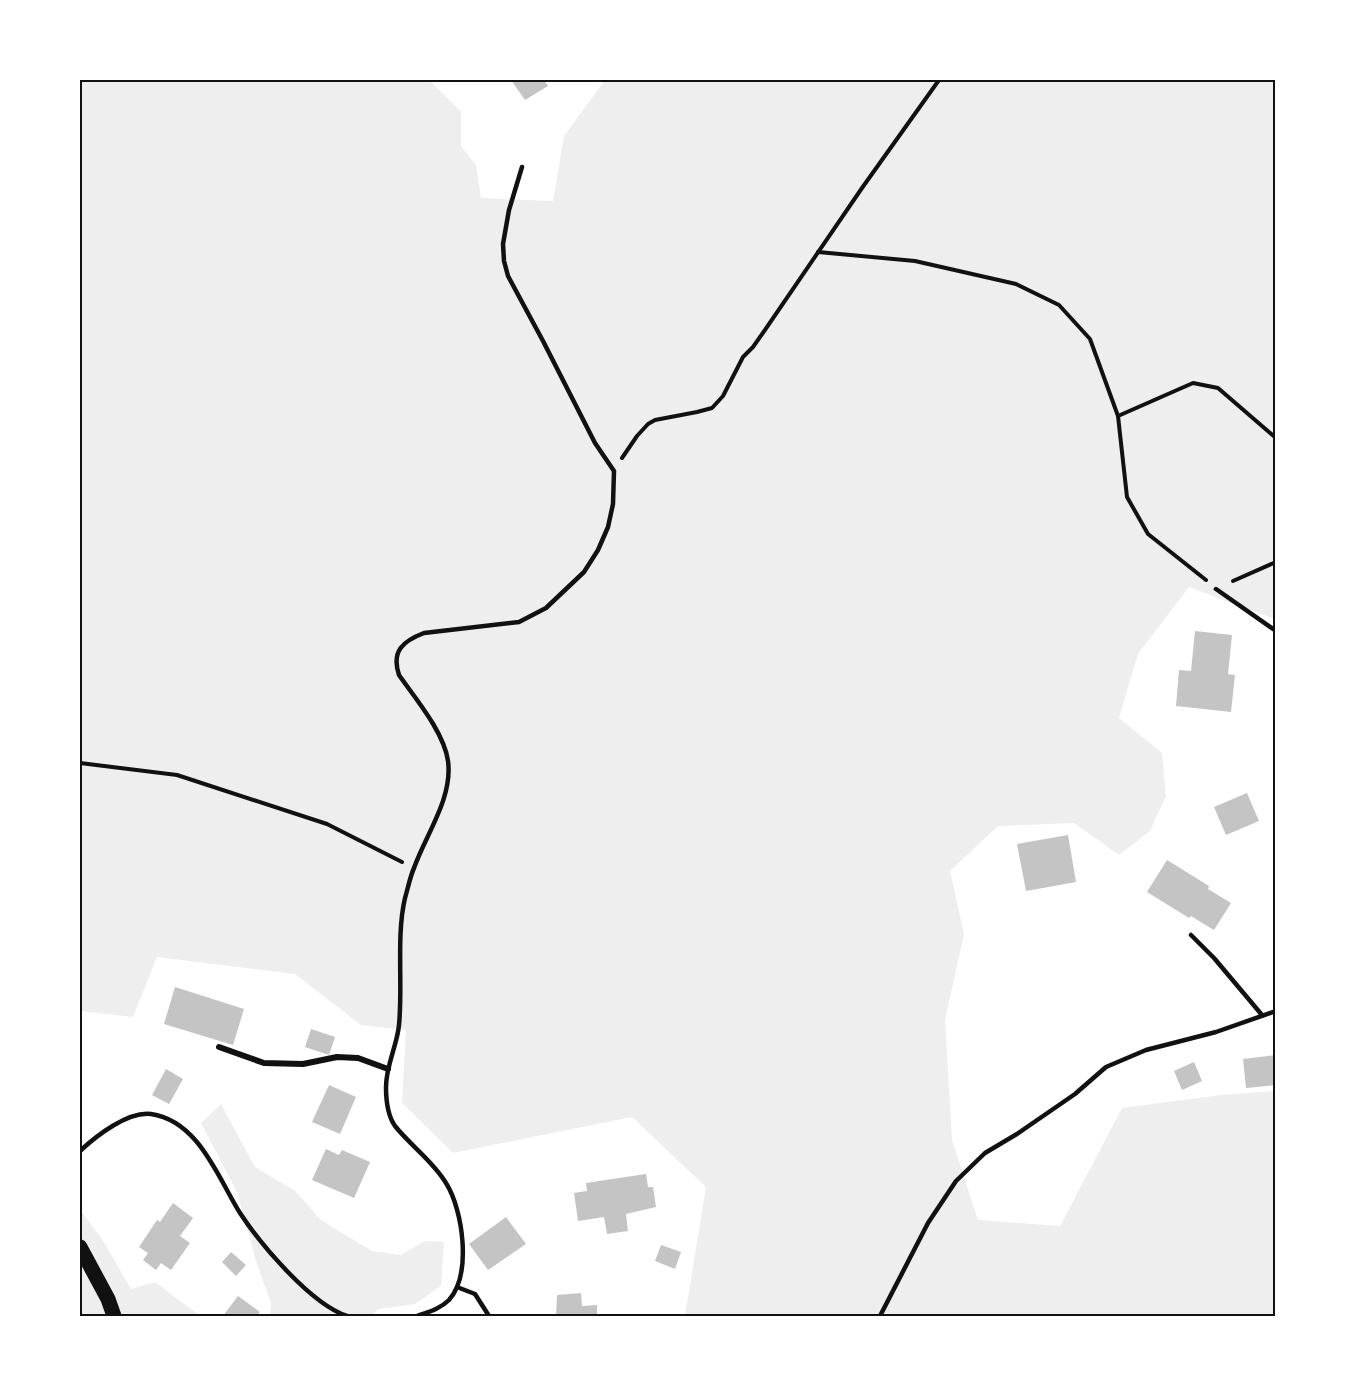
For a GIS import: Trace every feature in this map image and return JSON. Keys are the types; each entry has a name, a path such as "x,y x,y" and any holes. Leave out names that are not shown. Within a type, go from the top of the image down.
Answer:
{"main road":[{"path":"80,1247 108,1299 114,1317"}],"street":[{"path":"219,1047 264,1063 303,1064 337,1057 358,1058 388,1069"}],"lane":[{"path":"417,1317 439,1308 457,1287 463,1261 461,1230 456,1205 447,1184 435,1167 395,1125 390,1115 386,1087 388,1069 398,1031 404,902 414,868 445,793 448,769 447,757 437,732 399,675 395,664 396,656 402,646 413,637 424,633 519,622 528,619 553,602 584,572 598,550 608,527 613,504 614,471 595,443 508,276 503,244 509,210 522,167"},
{"path":"1216,589 1275,631"},
{"path":"1191,935 1214,957 1262,1015"},
{"path":"880,1317 928,1223 956,1181 985,1153 1075,1094 1106,1067 1146,1050 1216,1032 1275,1011"},
{"path":"80,1151 101,1132 136,1116 151,1114 176,1123 191,1136 213,1165 240,1214 280,1265 333,1311 347,1317"},
{"path":"457,1287 475,1294 489,1317"}],"path":[{"path":"614,471 637,436 648,424 654,420 712,408 723,396 738,364 767,327 939,80"},
{"path":"819,252 915,261 1016,284 1059,304 1090,339 1118,416 1127,497 1148,534 1216,589 1275,561"},
{"path":"1118,416 1193,383 1218,388 1275,438"},
{"path":"80,763 177,775 327,824 414,868"}],"shaded area":[{"path":"80,80 429,80 461,112 461,146 476,165 481,198 553,201 564,136 605,80 1275,80 1275,619 1189,587 1138,654 1119,718 1162,753 1166,796 1150,831 1119,855 1074,823 998,826 950,871 964,934 945,1020 952,1140 978,1220 1060,1226 1122,1108 1221,1095 1275,1091 1275,1316 685,1316 706,1187 632,1117 453,1153 402,1103 406,1030 361,1025 295,974 157,957 133,1017 80,1011"},
{"path":"221,1104 255,1167 295,1191 321,1220 372,1251 401,1255 425,1241 444,1242 441,1286 415,1304 379,1309 370,1316 270,1316 271,1303 256,1261 237,1192 201,1123"},
{"path":"80,1210 102,1239 131,1289 155,1282 200,1316 80,1316"}],"building":[{"path":"511,80 544,80 548,86 525,100"},
{"path":"1195,631 1232,635 1228,674 1235,675 1231,712 1176,706 1179,670 1191,671"},
{"path":"1247,793 1259,821 1226,835 1214,807"},
{"path":"1068,835 1076,882 1026,891 1017,844"},
{"path":"1167,860 1209,886 1208,889 1231,903 1214,930 1191,916 1189,918 1147,892"},
{"path":"175,987 244,1009 233,1045 164,1024"},
{"path":"311,1029 335,1037 329,1055 305,1047"},
{"path":"1276,1055 1276,1085 1246,1088 1243,1059"},
{"path":"1194,1062 1202,1081 1182,1090 1174,1071"},
{"path":"166,1069 183,1079 169,1104 152,1095"},
{"path":"329,1085 356,1097 340,1134 312,1122"},
{"path":"326,1149 339,1155 342,1150 370,1162 354,1198 312,1180"},
{"path":"646,1174 648,1187 653,1187 656,1207 626,1214 628,1231 607,1234 604,1217 578,1221 574,1193 587,1191 586,1183"},
{"path":"173,1203 193,1218 180,1236 190,1243 171,1270 161,1263 156,1270 143,1260 148,1253 139,1247 157,1220 160,1222"},
{"path":"506,1217 526,1244 488,1270 469,1244"},
{"path":"661,1245 681,1252 675,1269 655,1261"},
{"path":"231,1252 246,1265 236,1276 222,1262"},
{"path":"581,1293 582,1306 597,1305 597,1316 556,1316 557,1295"},
{"path":"238,1296 260,1312 256,1316 223,1316"}]}
